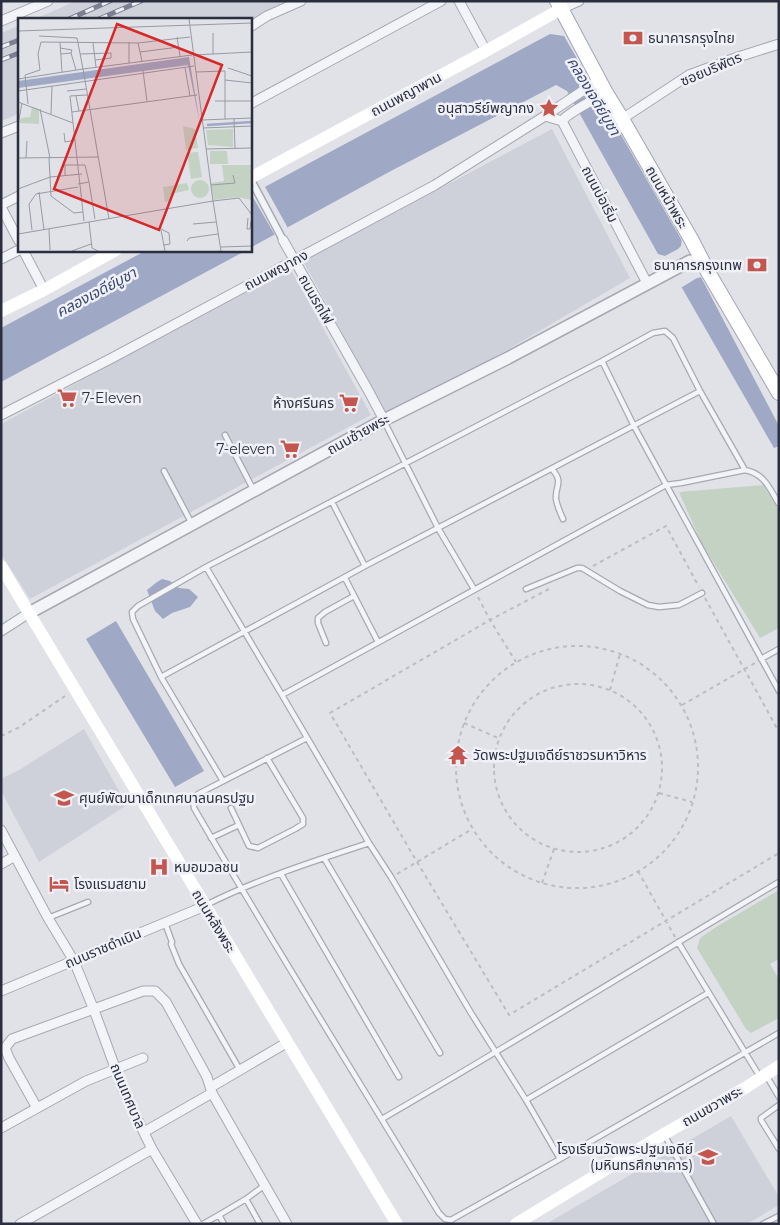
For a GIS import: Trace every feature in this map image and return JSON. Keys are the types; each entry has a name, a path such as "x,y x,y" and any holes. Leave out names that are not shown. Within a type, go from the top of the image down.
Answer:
{"main road":[{"name":"ถนนพญาพาน","path":"252,181 486,51 559,5"},
{"name":"ถนนหน้าพระ","path":"559,5 599,80 603,96 622,118 708,272 779,392"},
{"path":"1,311 44,290 114,251"},
{"name":"ถนนหลังพระ","path":"1,566 397,1224"},
{"name":"ถนนขวาพระ","path":"516,1224 779,1066"}],"street":[{"path":"1,21 48,1"},
{"path":"251,26 267,16 301,1"},
{"path":"251,103 441,1"},
{"path":"459,1 486,51"},
{"path":"559,5 579,1"},
{"name":"ซอยบริพัตร","path":"622,118 689,75 779,44"},
{"name":"ถนนพญากง","path":"1,415 112,358 435,185 599,80"},
{"path":"545,116 562,120 603,96"},
{"name":"ถนนบ่อเริ่ม","path":"562,120 651,281"},
{"path":"1,133 18,126"},
{"name":"ถนนรถไฟ","path":"252,181 384,420"},
{"path":"18,197 1,206 18,239"},
{"path":"691,239 690,261 708,272"},
{"path":"1,259 18,250"},
{"path":"24,251 44,290"},
{"name":"ถนนซ้ายพระ","path":"29,613 384,420 508,358 690,261"},
{"path":"1,631 29,613"},
{"name":"ถนนเทศบาล","path":"1,830 48,918 74,961 124,1092 152,1150 197,1224"},
{"path":"1,864 15,856"},
{"name":"ถนนราชดำเนิน","path":"1,991 205,906"},
{"path":"37,1108 5,1048 12,1038 143,991 155,991 166,1002 207,1077 211,1090 287,1224"},
{"path":"144,1132 240,1070 288,1042"},
{"path":"1,1128 86,1081 143,1058"},
{"path":"20,1224 152,1150"}],"lane":[{"path":"223,781 161,678 133,620 132,612 138,606 206,567 602,361 653,332 665,332 673,338 700,391 745,470"},
{"path":"602,361 634,426 779,691"},
{"path":"161,678 365,566 700,391"},
{"path":"384,420 438,528 474,589"},
{"path":"224,435 255,491"},
{"path":"552,469 557,475 559,485 556,501 563,519"},
{"path":"164,470 192,524"},
{"path":"282,694 666,485 745,470 754,472 764,479 779,504"},
{"path":"332,502 365,566"},
{"path":"206,567 369,843 560,1159"},
{"path":"526,589 577,568 582,568 648,605 659,607 679,605 702,592"},
{"path":"345,578 378,642"},
{"path":"326,643 318,623 318,618 354,596"},
{"path":"761,660 779,649"},
{"path":"308,738 198,794 193,800 194,808 382,1120 439,1213 445,1219 451,1220 779,1033"},
{"path":"231,808 249,846 258,848 304,824 303,818 268,758"},
{"path":"212,838 239,825"},
{"path":"205,906 281,874 369,843"},
{"path":"324,858 440,1054"},
{"path":"281,874 399,1077"},
{"path":"382,1120 779,882"},
{"path":"48,918 88,902"},
{"path":"164,922 177,959 240,1070"},
{"path":"678,942 744,1053 779,1096"},
{"path":"526,1100 708,993"},
{"path":"779,1105 760,1118 779,1149"},
{"path":"664,1134 714,1224"},
{"path":"203,1224 246,1199 265,1185"},
{"path":"246,1199 260,1224"},
{"path":"219,1215 224,1224"},
{"path":"763,1224 779,1216"}],"path":[{"path":"585,570 666,526 779,732"},
{"path":"550,588 490,620 330,713 509,1015 779,853"},
{"path":"474,589 490,620 516,662"},
{"path":"586,646 620,654 656,674 682,705 694,736 698,769 693,802 681,830 662,853 638,871 608,884 575,888 542,883 508,867 490,853 472,829 458,795 455,759 463,723 485,688 516,662 550,649 586,646"},
{"path":"610,690 620,654"},
{"path":"682,705 761,660"},
{"path":"584,684 610,690 632,702 649,721 659,744 663,768 658,793 647,816 629,835 606,847 580,852 554,849 529,837 509,818 497,793 493,766 498,738 512,715 532,697 540,693 557,686 584,684"},
{"path":"1,736 75,690"},
{"path":"463,723 498,738"},
{"path":"658,793 693,802"},
{"path":"390,877 472,829"},
{"path":"542,883 554,849"},
{"path":"638,871 678,942"}],"shaded area":[{"path":"76,1 286,1 271,11 251,19 37,18"},
{"path":"18,26 18,114 1,121 1,33"},
{"path":"552,129 630,278 389,419 303,261"},
{"path":"290,268 371,415 30,599 1,554 1,424"},
{"name":"ศุนย์พัฒนาเด็กเทศบาลนครปฐม","path":"84,729 127,805 39,862 1,791 1,779 19,770"},
{"name":"โรงเรียนวัดพระปฐมเจดีย์ (มหินทรศึกษาคาร)","path":"731,1116 779,1197 779,1205 747,1224 546,1224"}],"green space":[{"path":"763,485 779,511 779,628 760,638 701,542 679,492"},
{"path":"779,890 779,959 770,964 779,979 779,1018 751,1033 746,1029 697,948 700,938"}],"water":[{"name":"คลองเจดีย์บูชา","path":"550,34 564,36 681,239 779,426 779,446 774,448 665,256 658,254 567,91 556,85 389,172 251,247 251,194"},
{"name":"คลองเจดีย์บูชา","path":"145,251 245,251 1,382 1,328"},
{"path":"162,579 170,581 179,588 189,589 198,597 190,607 172,613 163,619 155,611 147,590"},
{"path":"116,621 204,771 175,787 86,639"}],"pier":[{"path":"264,185 289,230 276,237 251,192"},
{"path":"682,238 703,277 697,278 679,289 663,258 657,255 663,257 678,249 681,246"}],"railway":[{"path":"71,18 110,1"},
{"path":"101,18 141,1"},
{"path":"1,47 18,40"},
{"path":"1,60 18,53"}],"place":[{"name":"ธนาคารกรุงไทย","path":"633,38"},
{"name":"อนุสาวรีย์พญากง","path":"549,108"},
{"name":"ธนาคารกรุงเทพ","path":"757,265"},
{"name":"7-Eleven","path":"67,398"},
{"name":"ห้างศรีนคร","path":"349,403"},
{"name":"7-eleven","path":"290,449"},
{"name":"วัดพระปฐมเจดีย์ราชวรมหาวิหาร","path":"458,755"},
{"name":"ศุนย์พัฒนาเด็กเทศบาลนครปฐม","path":"64,798"},
{"name":"หมอมวลชน","path":"159,867"},
{"name":"โรงแรมสยาม","path":"59,884"},
{"name":"โรงเรียนวัดพระปฐมเจดีย์ (มหินทรศึกษาคาร)","path":"708,1157"}]}
